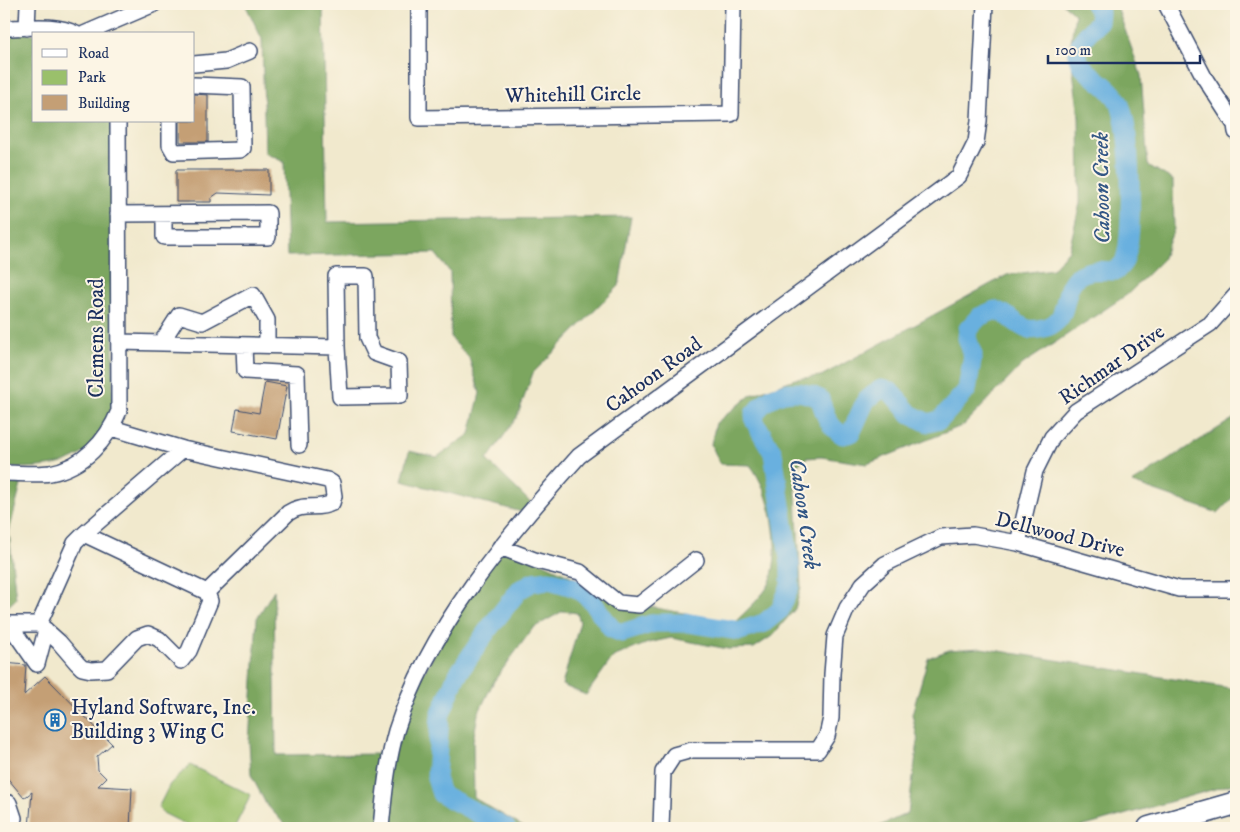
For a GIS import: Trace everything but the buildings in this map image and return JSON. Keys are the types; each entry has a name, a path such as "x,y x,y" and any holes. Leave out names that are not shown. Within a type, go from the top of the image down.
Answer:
{"highway":[{"path":"1149,828 1236,803"}],"street":[{"path":"27,28 28,4"},
{"path":"89,32 154,4"},
{"name":"Whitehill Circle","path":"419,4 419,118 731,114 733,4"},
{"name":"Cahoon Road","path":"381,828 386,779 396,732 414,686 446,625 500,547 579,456 959,176 976,142 979,120 985,4"},
{"path":"1166,4 1204,77 1236,127"},
{"path":"4,28 52,28 72,32"},
{"path":"195,64 226,60 250,51"},
{"path":"170,122 170,145 174,152 240,150 243,148 242,87 195,85"},
{"name":"Clemens Road","path":"4,473 50,472 84,459 112,428 119,411 118,122"},
{"path":"118,214 268,213 268,237 164,237 164,214"},
{"path":"336,276 366,276 367,338 374,353 399,362 400,396 340,397 337,347 336,276"},
{"path":"161,343 179,316 202,322 253,294 267,320 266,345"},
{"name":"Richmar Drive","path":"1018,543 1035,471 1052,437 1076,411 1210,324 1236,294"},
{"path":"119,342 337,347"},
{"path":"244,345 245,371 297,374 300,445"},
{"path":"112,428 183,449 327,480 334,488 332,503 321,507 301,506 288,513 206,592"},
{"path":"6,624 37,664 43,627 75,543 183,449"},
{"path":"6,624 43,627 82,668 91,670 107,669 137,638 148,634 159,639 181,661 189,651 208,608 210,601 206,592 84,534"},
{"name":"Dellwood Drive","path":"661,828 663,772 674,755 692,750 818,750 827,736 831,718 835,636 847,608 863,584 885,564 941,537 974,535 1018,543 1179,589 1236,589"},
{"path":"500,547 537,561 580,572 618,603 639,606 696,560"},
{"path":"9,803 14,818 11,828"}],"green space":[{"path":"245,4 323,4 327,222 631,217 619,286 533,373 517,417 487,460 531,503 522,512 402,481 409,451 437,457 470,434 480,393 469,358 451,338 450,272 435,253 287,256 284,162 265,153 262,39"},
{"path":"1063,4 1114,4 1117,7 1141,75 1148,165 1173,180 1174,229 1162,260 1128,294 1023,364 964,425 867,464 821,457 806,458 796,466 801,587 795,609 772,636 754,648 728,649 671,638 648,643 613,657 586,695 562,685 580,622 577,613 563,611 533,628 494,681 478,714 473,741 474,798 525,828 288,828 266,804 251,775 249,742 257,618 274,590 276,755 386,754 397,719 499,542 619,599 666,610 735,622 754,603 770,582 775,553 773,521 764,490 750,465 720,464 711,444 716,423 751,395 795,379 821,376 1007,275 1053,269 1069,250 1080,203 1079,117 1070,48 1075,14"},
{"path":"4,33 32,34 32,122 113,122 113,410 104,429 94,443 83,453 70,460 41,467 4,468"},
{"path":"1236,417 1236,494 1218,513 1132,483"},
{"path":"4,477 23,477 9,532 16,599 4,610"},
{"path":"981,648 1236,689 1236,783 1078,828 875,828 908,813 918,741 912,714 928,658 949,650"},
{"path":"190,765 251,795 234,828 193,828 161,812 159,806 170,784"}],"waterway":[{"name":"Cahoon Creek","path":"506,828 441,794 436,778 440,716 456,677 487,631 519,590 533,582 549,580 576,588 591,600 612,629 622,633 654,623 689,623 740,631 764,623 780,610 790,586 790,564 773,453 755,422 754,414 761,406 768,400 784,393 793,392 811,395 820,399 830,424 843,435 851,433 866,400 881,389 890,391 910,414 928,423 940,420 967,390 973,355 967,338 968,329 979,317 995,310 1027,329 1044,328 1059,319 1072,282 1078,276 1091,271 1116,271 1124,262 1130,228 1129,158 1124,117 1116,98 1082,66 1078,55 1083,39 1099,22 1100,12 1094,4"}],"place":[{"name":"Hyland Software, Inc. Building 3 Wing C","path":"55,720"}]}
